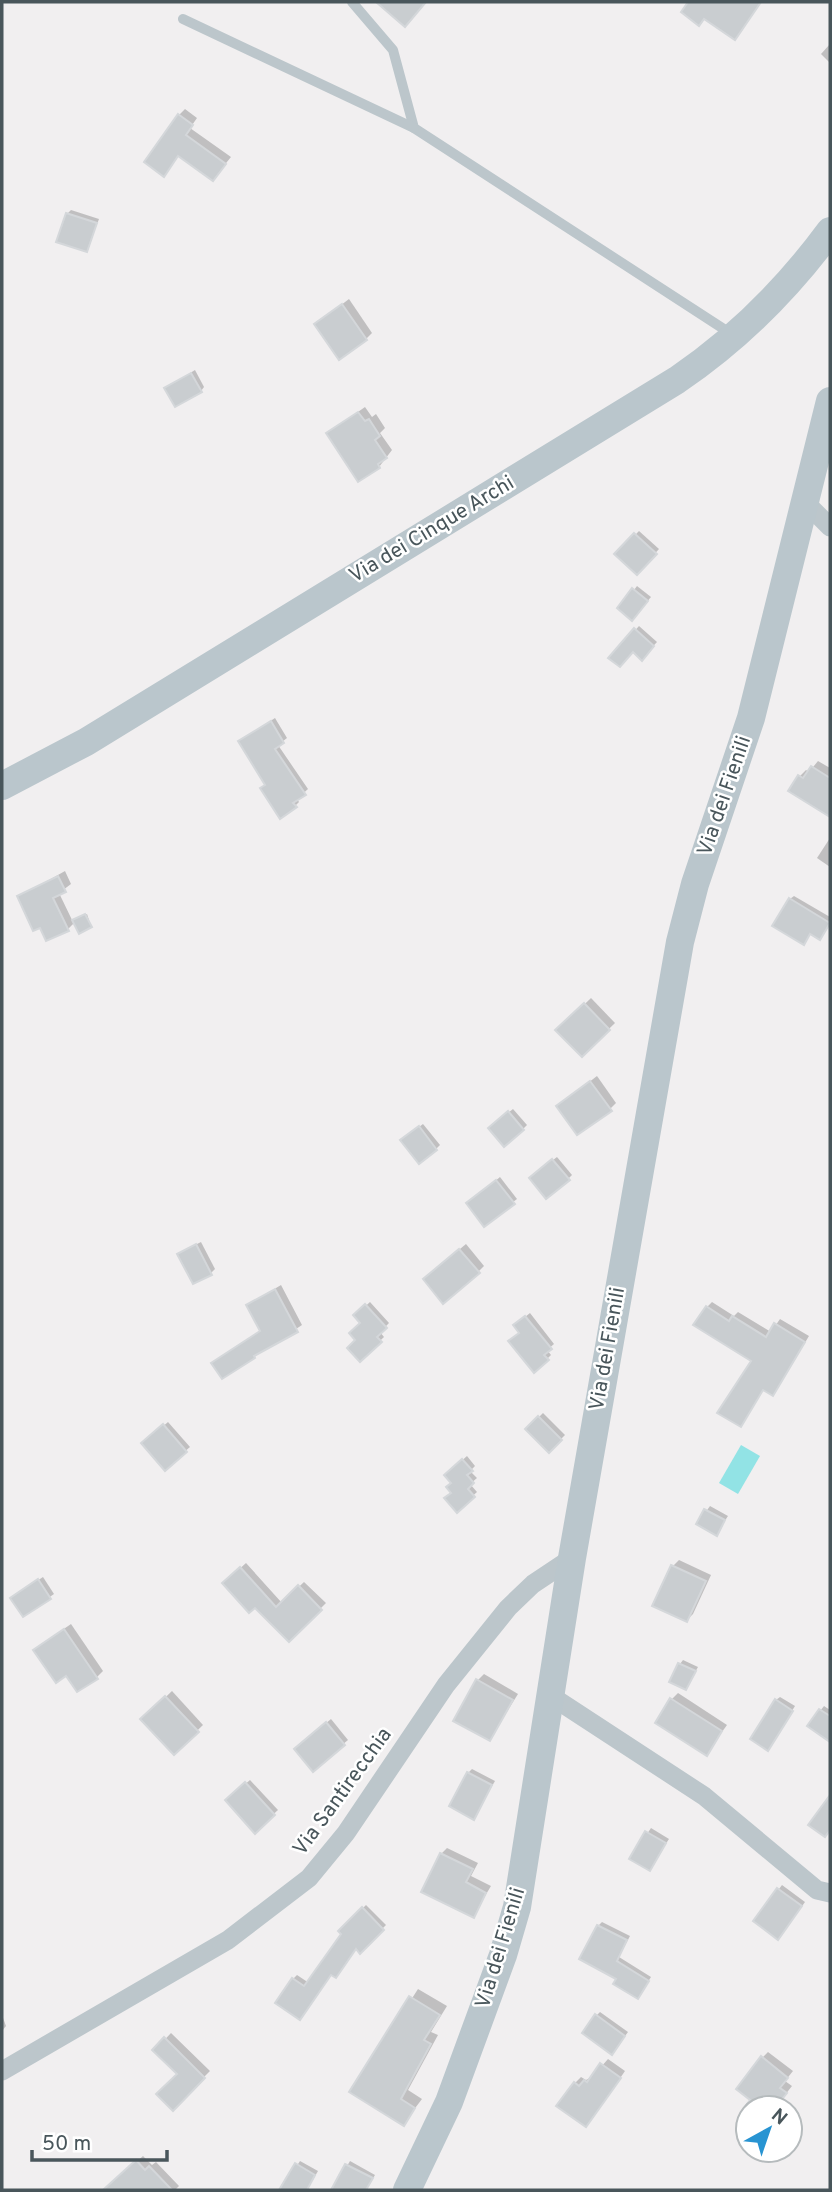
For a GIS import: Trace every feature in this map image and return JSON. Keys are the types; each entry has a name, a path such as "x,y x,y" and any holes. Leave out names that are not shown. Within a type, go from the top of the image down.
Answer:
{"street":[{"name":"Via dei Cinque Archi","path":"2,786 86,742 677,380 733,336 793,278 830,232"},
{"name":"Via dei Fienili","path":"407,2190 449,2102 514,1917 572,1558 683,926 746,735 807,504 830,401"},
{"path":"807,504 830,527"},
{"name":"Via Santirecchia","path":"2,2071 228,1940 309,1878 346,1833 452,1678 508,1608 538,1579 572,1558"},
{"path":"551,1696 676,1776 727,1813 813,1886 830,1893"}],"lane":[{"path":"352,2 393,50 414,128"},
{"path":"183,19 414,128 733,336"}],"water":[{"path":"741,1445 760,1456 738,1494 719,1483"}],"building":[{"path":"376,2 426,2 405,27"},
{"path":"688,2 761,2 735,40 704,19 699,26 681,12"},
{"path":"178,114 193,125 186,135 226,164 213,181 178,156 164,177 144,162"},
{"path":"66,213 97,223 87,252 56,242"},
{"path":"342,304 367,340 339,360 314,324"},
{"path":"191,373 202,392 175,407 164,388"},
{"path":"358,412 365,421 369,419 380,436 375,440 387,458 378,464 380,468 358,482 326,433"},
{"path":"634,533 657,554 637,575 614,554"},
{"path":"632,588 648,601 632,621 617,608"},
{"path":"634,628 654,646 642,661 633,652 620,667 608,658"},
{"path":"271,721 284,743 275,749 306,795 293,803 297,807 280,819 260,788 265,785 238,741"},
{"path":"811,766 830,778 830,817 788,791 798,775 803,778"},
{"path":"58,876 66,892 53,898 69,931 46,941 40,928 33,931 17,896"},
{"path":"789,898 830,923 820,940 810,934 804,945 772,926"},
{"path":"85,914 92,927 79,934 72,920"},
{"path":"584,1003 610,1030 582,1057 555,1030"},
{"path":"590,1081 612,1111 577,1135 556,1106"},
{"path":"508,1111 524,1130 504,1147 488,1128"},
{"path":"419,1126 437,1150 419,1164 400,1140"},
{"path":"552,1159 570,1180 546,1199 529,1178"},
{"path":"496,1180 515,1204 484,1227 466,1203"},
{"path":"196,1244 212,1275 193,1284 177,1254"},
{"path":"459,1249 480,1273 443,1304 423,1279"},
{"path":"275,1289 298,1332 254,1356 255,1358 222,1379 211,1363 260,1331 246,1305"},
{"path":"365,1304 387,1328 377,1337 382,1342 360,1362 347,1348 355,1340 349,1333 360,1323 353,1315"},
{"path":"706,1306 729,1321 732,1316 766,1337 774,1323 805,1342 773,1396 763,1390 741,1427 717,1413 751,1361 693,1325"},
{"path":"525,1316 552,1349 544,1355 549,1360 534,1373 508,1341 519,1333 513,1325"},
{"path":"538,1416 562,1440 549,1453 525,1429"},
{"path":"163,1424 187,1452 165,1471 141,1443"},
{"path":"462,1459 473,1471 467,1475 474,1483 468,1489 475,1497 457,1513 444,1498 451,1493 446,1487 451,1483 444,1475"},
{"path":"704,1509 725,1520 717,1536 696,1524"},
{"path":"671,1565 706,1581 687,1622 652,1606"},
{"path":"240,1567 276,1607 298,1585 322,1610 289,1642 255,1608 249,1613 222,1583"},
{"path":"38,1579 51,1599 23,1617 10,1598"},
{"path":"64,1629 98,1679 77,1692 66,1676 56,1683 33,1650"},
{"path":"678,1663 696,1671 686,1690 669,1682"},
{"path":"476,1679 513,1700 490,1741 453,1721"},
{"path":"165,1696 199,1732 174,1755 140,1719"},
{"path":"670,1698 722,1731 707,1756 655,1723"},
{"path":"775,1699 793,1711 768,1751 750,1739"},
{"path":"819,1709 830,1716 830,1742 807,1726"},
{"path":"326,1722 345,1745 313,1772 294,1749"},
{"path":"467,1772 492,1785 474,1820 449,1806"},
{"path":"245,1782 275,1815 255,1834 225,1800"},
{"path":"830,1795 830,1830 825,1837 808,1825"},
{"path":"645,1831 666,1843 650,1871 629,1859"},
{"path":"440,1853 473,1869 466,1882 486,1893 474,1918 421,1892"},
{"path":"777,1888 802,1906 778,1940 753,1921"},
{"path":"362,1907 384,1930 360,1954 356,1949 336,1978 331,1975 300,2020 275,2003 292,1978 304,1986 341,1934 338,1931"},
{"path":"597,1925 627,1940 617,1961 649,1981 638,1999 613,1984 616,1979 579,1959"},
{"path":"409,1996 440,2015 424,2040 431,2044 401,2099 415,2108 404,2126 349,2092"},
{"path":"595,2014 625,2036 612,2055 582,2033"},
{"path":"164,2037 205,2078 173,2111 156,2094 177,2074 152,2050"},
{"path":"761,2056 788,2078 780,2088 786,2094 742,2094 736,2089"},
{"path":"600,2063 621,2078 586,2127 556,2106 574,2082 579,2086 584,2080 587,2082"},
{"path":"136,2160 145,2170 149,2166 172,2190 103,2190"},
{"path":"295,2163 315,2175 307,2190 279,2190"},
{"path":"345,2164 373,2178 366,2190 331,2190"}]}
